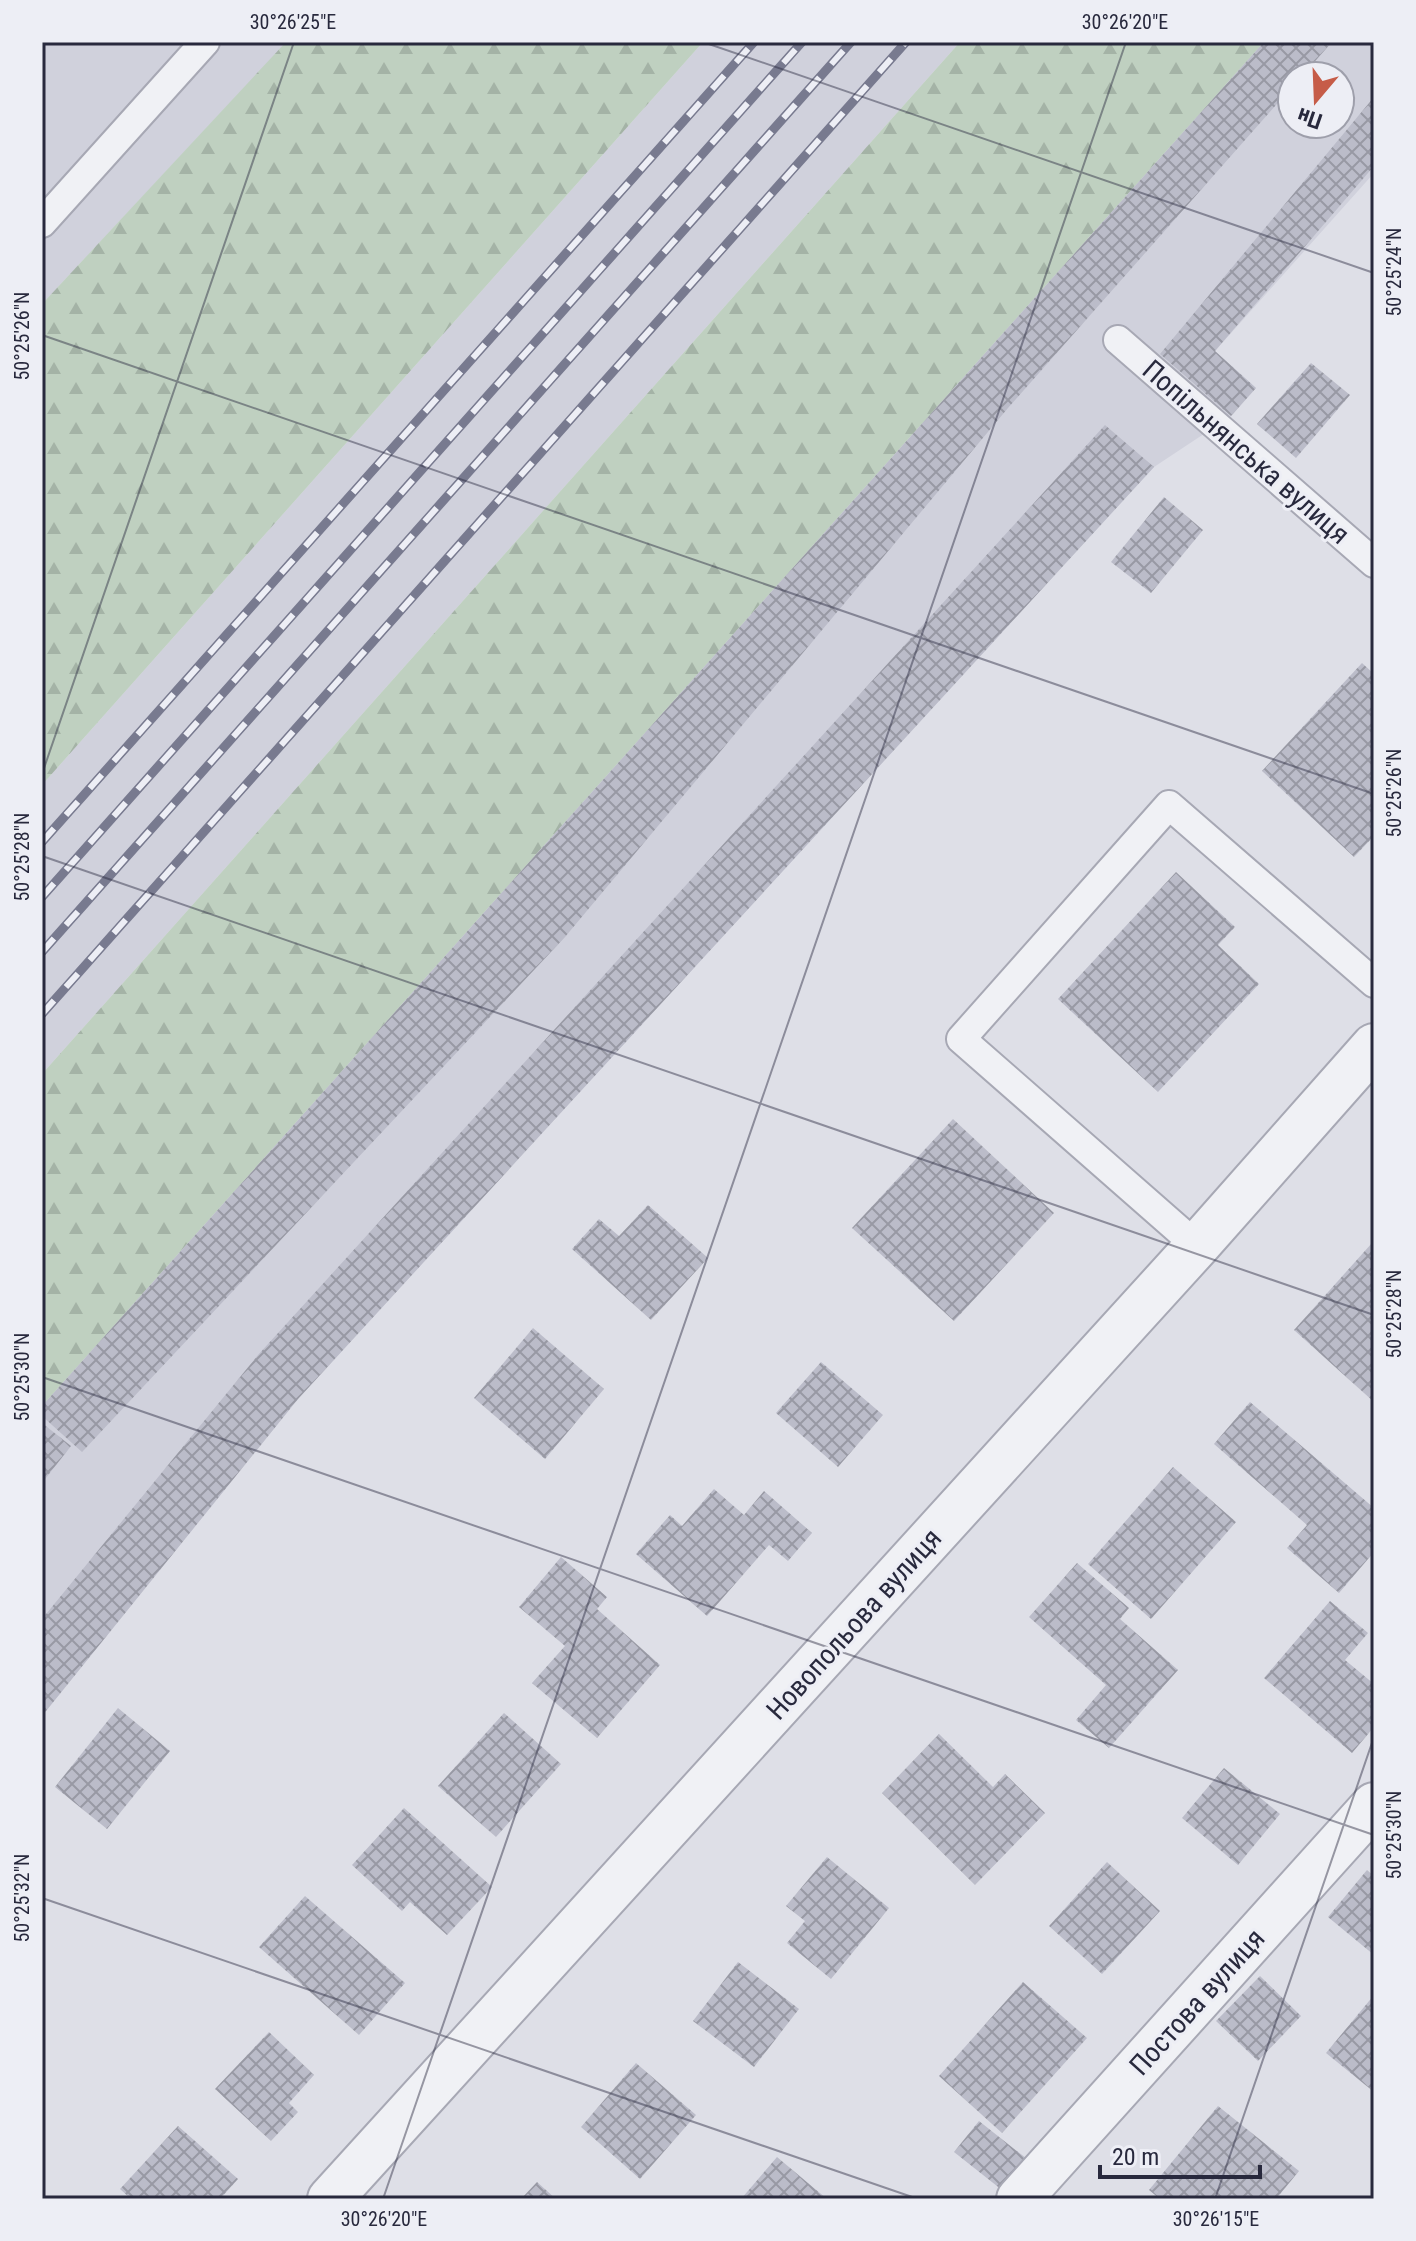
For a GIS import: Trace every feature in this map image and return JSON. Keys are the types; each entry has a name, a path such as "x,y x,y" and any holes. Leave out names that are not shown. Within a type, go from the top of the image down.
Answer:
{"street":[{"name":"Новопольова вулиця","path":"330,2199 1197,1246 1374,1046"},
{"name":"Постова вулиця","path":"1019,2199 1374,1805"}],"lane":[{"path":"42,223 205,42"},
{"name":"Попільнянська вулиця","path":"1118,340 1374,563"},
{"path":"1197,1246 961,1039 1169,805 1374,983"}],"shaded area":[{"path":"42,42 287,42 42,304"},
{"path":"703,42 960,42 42,1074 42,785"},
{"path":"1264,42 1374,42 1374,173 1215,351 1256,388 1231,416 1154,467 298,1399 42,1716 42,1406"}],"green space":[{"path":"286,42 703,42 42,785 42,304"},
{"path":"960,42 1264,42 42,1406 42,1074"}],"building":[{"path":"1264,42 1332,42 1316,60 1276,60 1276,105 1008,408 565,937 82,1452 42,1416 42,1406"},
{"path":"1374,97 1374,166 1215,351 1256,388 1231,416 1160,354 1338,140 1356,140 1356,119"},
{"path":"1311,363 1350,395 1296,458 1257,424"},
{"path":"1105,425 1154,467 298,1399 42,1716 42,1619 258,1355"},
{"path":"1164,497 1203,530 1151,593 1111,562"},
{"path":"1362,663 1374,674 1374,836 1354,857 1262,771"},
{"path":"1176,872 1235,927 1218,945 1259,984 1158,1092 1058,999"},
{"path":"953,1119 1054,1213 954,1321 852,1228"},
{"path":"648,1205 708,1258 651,1320 572,1249 599,1219 619,1236"},
{"path":"1372,1243 1374,1245 1374,1402 1294,1330"},
{"path":"533,1328 604,1389 545,1459 474,1398"},
{"path":"821,1362 883,1415 838,1467 776,1413"},
{"path":"1250,1402 1374,1508 1374,1552 1339,1593 1287,1548 1307,1525 1214,1444"},
{"path":"42,1423 71,1446 42,1483"},
{"path":"1173,1467 1236,1522 1151,1619 1088,1564"},
{"path":"714,1489 744,1515 764,1491 812,1533 788,1561 769,1545 707,1616 636,1554 670,1515 682,1526"},
{"path":"561,1557 607,1597 597,1609 660,1665 597,1738 532,1683 565,1646 519,1607"},
{"path":"1077,1563 1129,1608 1120,1619 1178,1670 1109,1748 1076,1720 1106,1685 1029,1617"},
{"path":"1330,1601 1368,1633 1345,1660 1374,1684 1374,1727 1352,1753 1264,1678"},
{"path":"118,1708 170,1751 107,1829 55,1787"},
{"path":"504,1713 561,1764 496,1837 438,1786"},
{"path":"939,1734 993,1787 1005,1774 1045,1813 975,1885 882,1793"},
{"path":"1224,1768 1280,1814 1238,1865 1182,1818"},
{"path":"404,1808 492,1887 447,1935 410,1902 402,1911 352,1865"},
{"path":"827,1857 889,1908 831,1979 787,1943 805,1921 786,1906"},
{"path":"1107,1862 1160,1911 1102,1974 1049,1926"},
{"path":"1367,1870 1374,1876 1374,1955 1328,1917"},
{"path":"305,1896 405,1983 359,2035 259,1947"},
{"path":"738,1962 799,2009 754,2067 693,2021"},
{"path":"1260,1976 1301,2016 1258,2061 1216,2021"},
{"path":"1023,1982 1087,2038 1002,2133 939,2076"},
{"path":"1374,1995 1374,2092 1326,2053"},
{"path":"269,2032 314,2075 289,2103 298,2112 271,2141 215,2089"},
{"path":"636,2063 696,2115 640,2179 581,2127"},
{"path":"1218,2106 1299,2171 1276,2199 1160,2199 1149,2190"},
{"path":"979,2121 1027,2159 1002,2190 954,2152"},
{"path":"178,2126 238,2179 220,2199 131,2199 120,2189"},
{"path":"777,2157 827,2199 741,2199"},
{"path":"537,2182 556,2199 521,2199"}],"railway":[{"path":"42,842 754,42"},
{"path":"42,897 802,42"},
{"path":"42,952 851,42"},
{"path":"42,1014 906,42"}]}
